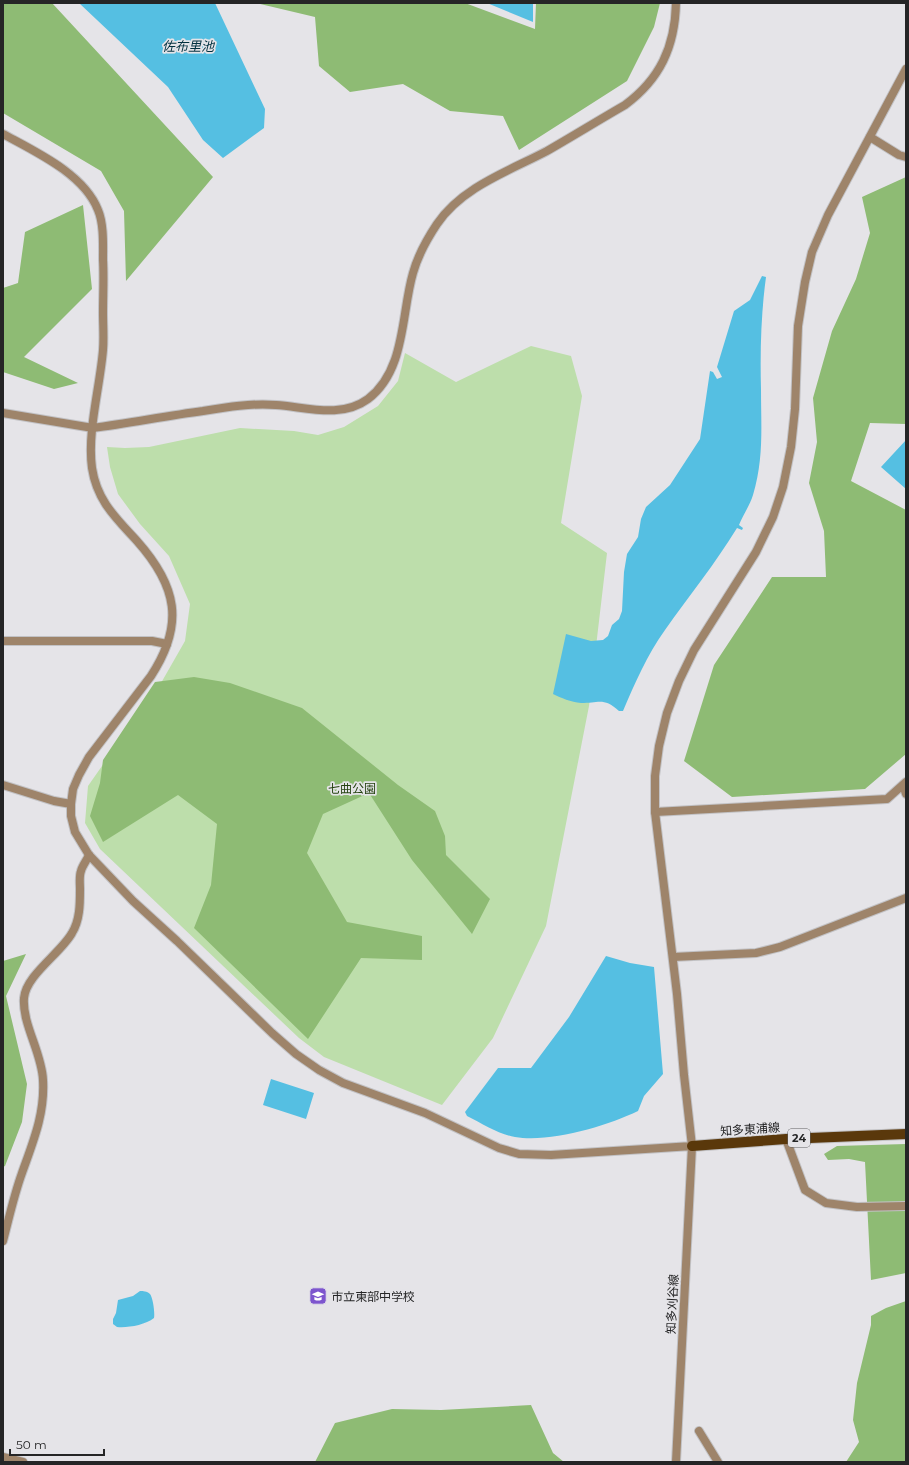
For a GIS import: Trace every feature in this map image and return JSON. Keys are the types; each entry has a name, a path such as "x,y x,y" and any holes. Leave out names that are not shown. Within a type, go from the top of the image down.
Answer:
{"main road":[{"name":"知多東浦線","path":"692,1146 786,1139 906,1134"}],"street":[{"path":"3,413 93,428 219,408 248,405 275,405 337,410 353,406 368,398 381,385 391,369 398,349 409,289 418,256 438,222 452,207 488,181 548,150 635,98 656,74 669,49 675,23 676,3"},
{"name":"知多刈谷線","path":"676,1462 692,1146 673,957 655,812 655,776 659,746 679,681 694,650 756,552 773,517 783,486 791,447 795,409 798,326 812,252 828,215 906,69"},
{"path":"3,134 67,172 82,184 92,197 99,212 102,237 103,269 103,349 93,428 91,452 92,468 101,496 115,518 150,556 163,576 169,593 172,610 172,621 167,644 159,663 151,676 89,757 74,788 70,816 75,832 89,855 133,901 177,941 272,1033 296,1054 319,1070 343,1083 425,1113 499,1148 519,1154 551,1155 692,1146"},
{"path":"870,137 899,155 906,157"},
{"path":"3,641 152,641 167,644"},
{"path":"655,812 887,799 904,784"},
{"path":"904,784 906,794"},
{"path":"3,785 54,801 71,804"},
{"path":"3,1240 22,1174 38,1129 43,1104 44,1078 42,1066 26,1018 24,997 29,983 72,934 77,922 80,907 80,871 89,855"},
{"path":"673,957 756,953 780,947 906,898"},
{"path":"786,1139 805,1190 826,1203 857,1207 906,1206"},
{"path":"699,1431 718,1462"},
{"path":"3,1457 23,1462"}],"green space":[{"path":"3,3 52,3 213,177 126,281 124,211 101,171 3,113"},
{"path":"256,3 465,3 535,29 536,3 660,3 654,27 627,81 519,150 503,116 450,111 403,84 350,92 319,66 315,17"},
{"path":"906,177 906,424 870,423 851,481 906,510 906,754 865,789 732,797 684,761 714,665 772,577 826,577 824,531 809,483 817,442 813,398 832,331 856,279 870,233 862,197"},
{"path":"83,205 92,289 24,357 78,383 54,389 3,372 3,288 18,283 25,232"},
{"name":"七曲公園","path":"531,346 571,356 582,396 561,523 607,553 589,706 546,926 493,1038 442,1105 324,1057 299,1038 100,849 85,823 88,786 153,697 185,641 190,604 169,556 140,524 118,494 110,467 107,447 149,447 240,428 294,431 318,435 344,427 378,406 398,381 405,353 456,382"},
{"path":"194,677 230,683 302,708 398,785 435,811 445,836 446,855 490,899 472,934 412,860 369,793 323,814 307,853 347,922 422,936 422,960 361,958 308,1039 194,928 211,885 217,824 178,795 103,842 90,816 100,783 103,760 155,682"},
{"path":"26,954 6,996 27,1084 22,1122 5,1166 3,1167 3,961"},
{"path":"906,1144 906,1273 871,1280 865,1162 849,1159 828,1160 824,1154 837,1146"},
{"path":"906,1301 906,1462 846,1462 859,1442 853,1420 857,1383 871,1325 871,1316 886,1308"},
{"path":"531,1405 553,1453 564,1462 315,1462 335,1423 392,1409 441,1410"}],"water":[{"name":"佐布里池","path":"79,3 215,3 265,109 264,128 223,158 203,140 168,87"},
{"path":"487,3 533,3 533,22"},
{"path":"762,276 766,277 761,333 761,429 759,468 753,495 739,525 743,528 742,530 737,528 711,567 674,617 642,669 623,711 619,711 605,702 581,703 566,700 553,694 566,634 591,641 603,640 608,636 612,625 619,619 622,611 624,572 627,554 638,537 641,519 646,507 670,485 700,439 710,371 713,372 717,379 722,377 717,367 734,311 750,300"},
{"path":"906,440 906,489 881,467"},
{"path":"606,956 630,963 654,967 663,1074 644,1096 638,1111 611,1122 578,1132 545,1138 515,1137 503,1134 467,1116 465,1112 498,1068 531,1068 569,1017"},
{"path":"271,1079 314,1093 306,1119 263,1105"},
{"path":"140,1291 145,1291 150,1294 154,1306 154,1318 136,1326 117,1327 113,1324 113,1319 116,1313 118,1300 133,1296"}],"place":[{"name":"市立東部中学校","path":"318,1296"}]}
